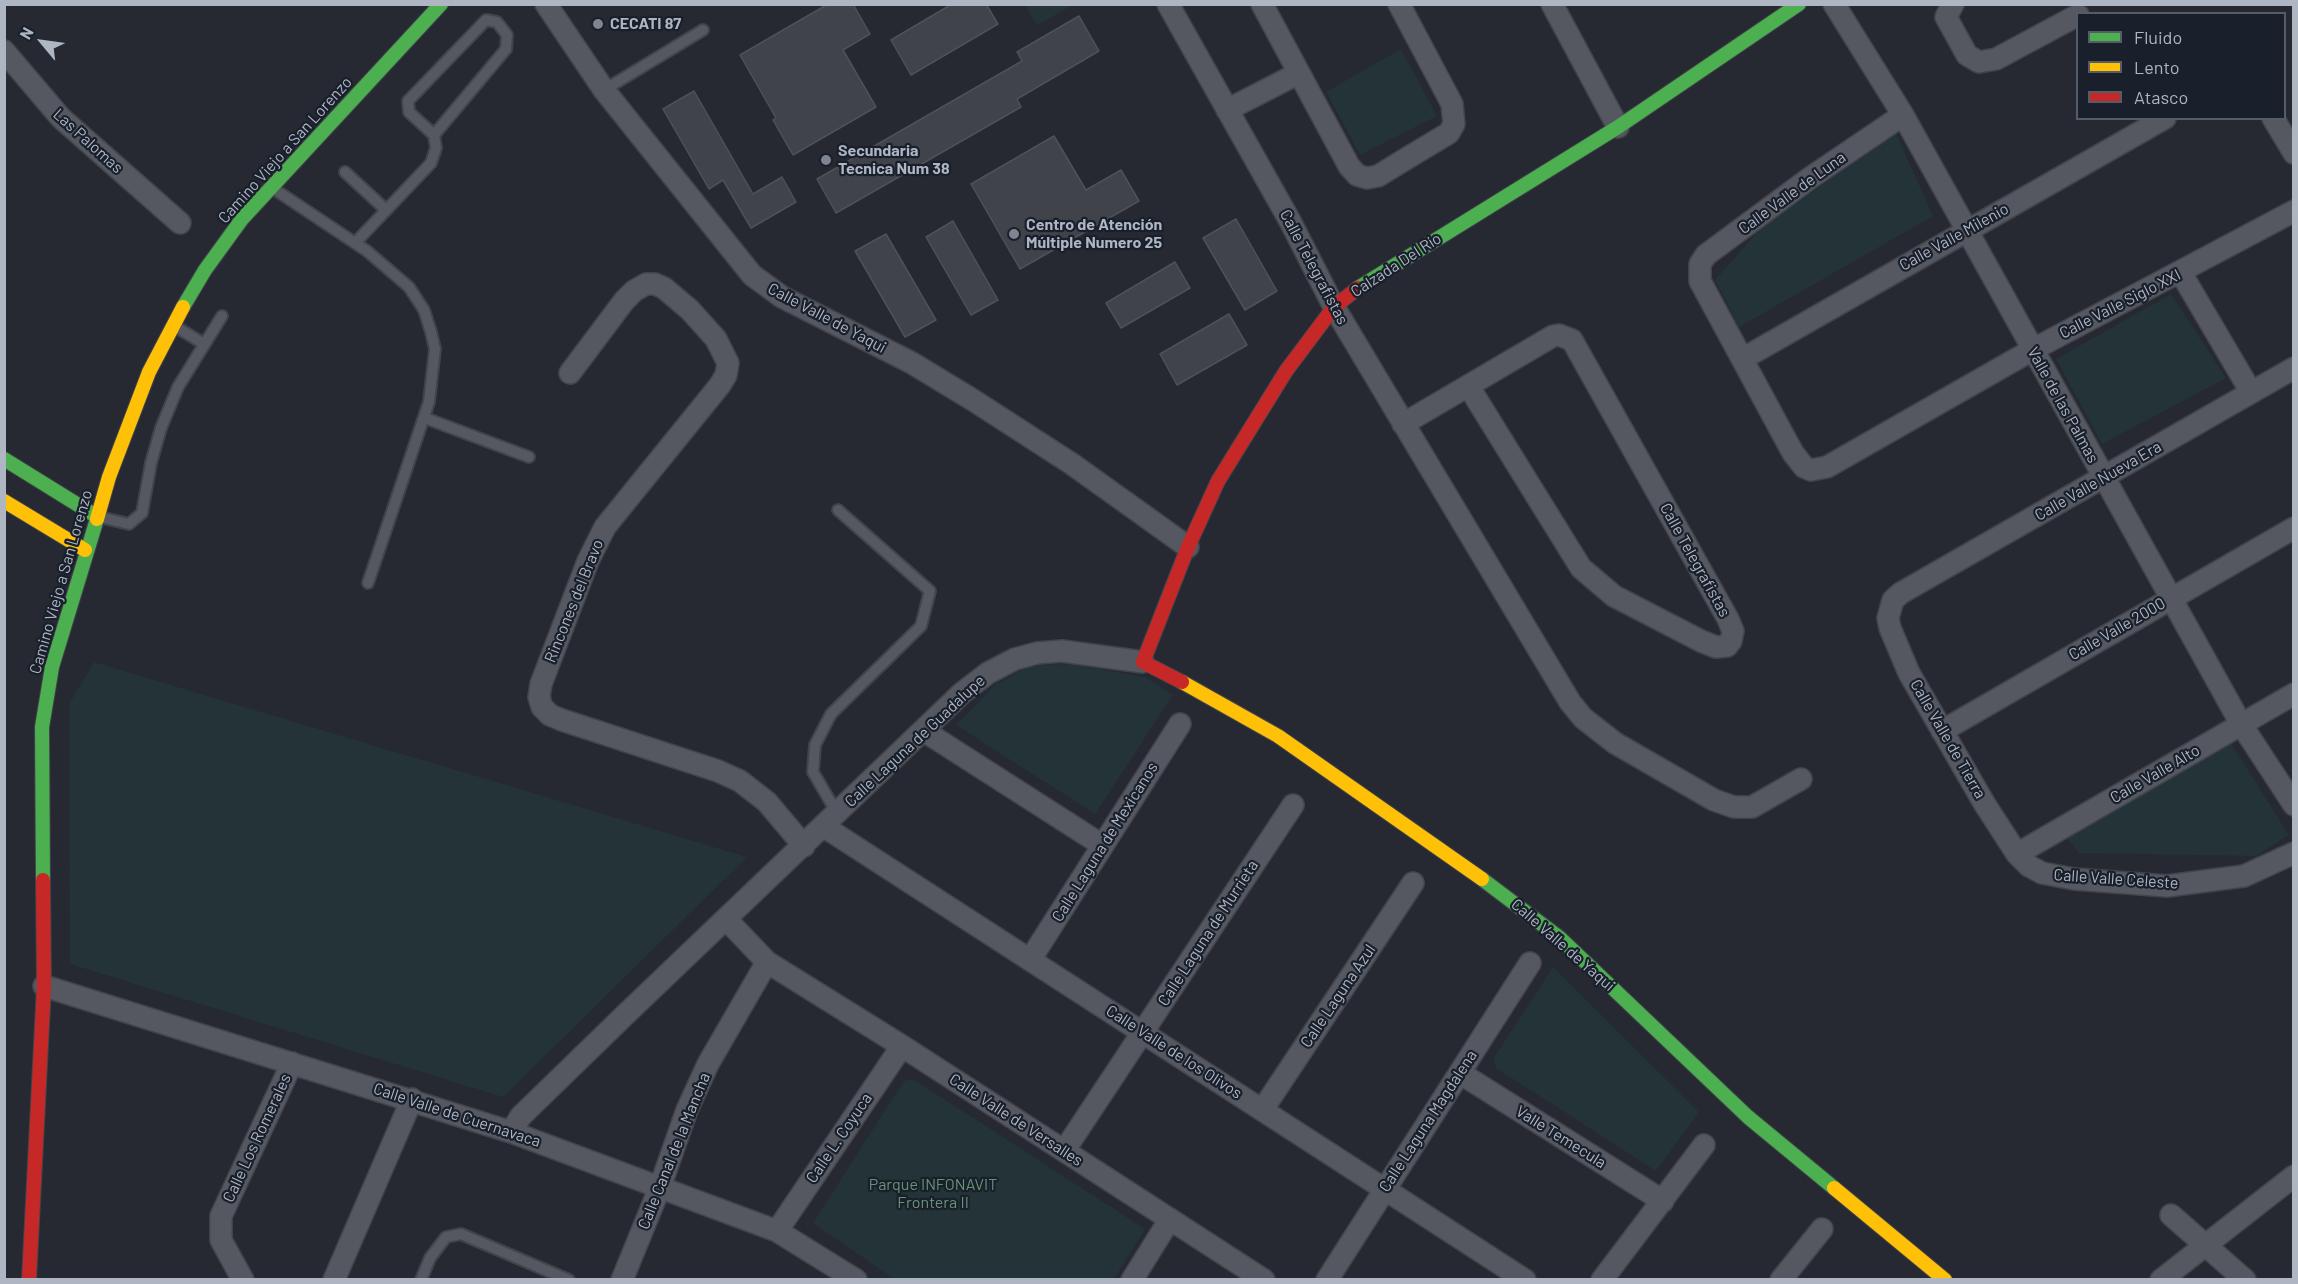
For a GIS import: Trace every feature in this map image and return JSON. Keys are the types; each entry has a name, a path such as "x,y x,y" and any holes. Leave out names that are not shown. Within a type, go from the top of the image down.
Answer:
{"street":[{"name":"Camino Viejo a San Lorenzo","path":"29,1280 44,986 42,727 52,667 85,550 131,416 172,325 205,270 242,219 270,187 441,4"},
{"name":"Calle Valle de Yaqui","path":"546,4 604,90 752,275 782,297 912,363 973,400 1072,464 1188,548"},
{"name":"Calle Telegrafistas","path":"1168,4 1290,221 1334,307 1570,702 1583,718 1615,743 1714,800 1734,807 1752,807 1801,779"},
{"path":"1262,4 1349,166 1358,175 1367,178 1378,176 1449,133 1454,124 1452,105 1398,4"},
{"path":"1552,4 1618,127"},
{"name":"Calzada Del Río","path":"1143,662 1188,548 1218,481 1286,371 1334,307 1368,281 1618,127 1798,4"},
{"name":"Valle de las Palmas","path":"1834,4 1903,115 2241,724 2294,805"},
{"path":"1953,4 1946,17 1967,55 1979,62 1996,59 2076,15"},
{"path":"2082,12 2096,4"},
{"name":"Las Palomas","path":"4,51 61,118 180,223"},
{"path":"1227,111 1299,73"},
{"name":"Calle Valle de Luna","path":"1744,358 1700,281 1700,264 1706,255 1810,178 1903,115"},
{"name":"Calle Valle Milenio","path":"1744,358 2161,120"},
{"path":"2274,120 2294,153"},
{"name":"Calle Valle Siglo XXI","path":"1744,358 1793,453 1804,467 1811,470 1827,467 2032,350 2181,273 2294,211"},
{"path":"2181,273 2252,392"},
{"name":"Rincones del Bravo","path":"570,373 624,302 634,291 646,284 655,284 664,288 690,310 716,339 728,363 726,375 720,385 605,527 588,561 541,684 539,697 543,707 550,715 562,720 718,771 740,781 766,802 804,846"},
{"name":"Calle Telegrafistas","path":"1403,424 1552,336 1559,335 1572,340 1728,619 1732,631 1731,641 1727,646 1716,647 1701,641 1614,596 1596,584 1569,551 1469,387"},
{"name":"Calle Valle Nueva Era","path":"1901,593 2294,368"},
{"path":"4,459 96,516"},
{"path":"4,501 85,550"},
{"name":"Calle Valle 2000","path":"1942,731 2294,528"},
{"name":"Calle Valle de Tierra","path":"1901,593 1893,600 1889,609 1890,628 1909,673 2017,854 2029,866 2042,873"},
{"name":"Calle Laguna de Guadalupe","path":"511,1132 521,1116 830,819 971,686 988,673 1016,659 1036,653 1062,651 1143,662"},
{"name":"Calle Valle de Yaqui","path":"1143,662 1230,707 1278,736 1518,903 1560,938 1748,1117 1945,1280"},
{"name":"Calle Valle Alto","path":"2017,854 2294,694"},
{"name":"Calle Laguna de Mexicanos","path":"1030,960 1180,724"},
{"path":"924,731 1102,845"},
{"name":"Calle Laguna de Murrieta","path":"1064,1151 1293,805"},
{"name":"Calle Valle de los Olivos","path":"830,819 1030,960 1525,1280"},
{"name":"Calle Valle Celeste","path":"2042,873 2074,879 2167,886 2244,876 2294,853"},
{"name":"Calle Laguna Azul","path":"1263,1109 1413,883"},
{"path":"726,919 766,962"},
{"name":"Calle Valle de Versalles","path":"766,962 902,1046 1264,1280"},
{"name":"Calle Canal de la Mancha","path":"622,1280 660,1187 687,1110 708,1064 766,962"},
{"name":"Calle Laguna Magdalena","path":"1327,1280 1530,963"},
{"name":"Calle Valle de Cuernavaca","path":"44,986 412,1099 511,1132 777,1231 856,1280"},
{"name":"Calle L. Coyuca","path":"777,1231 902,1046"},
{"name":"Calle Los Romerales","path":"243,1280 221,1240 221,1216 292,1063"},
{"name":"Valle Temecula","path":"1460,1073 1663,1201"},
{"path":"334,1280 412,1099"},
{"path":"1602,1280 1704,1145"},
{"path":"2161,1280 2294,1176"},
{"path":"2171,1215 2245,1280"},
{"path":"1132,1280 1170,1219"},
{"path":"1781,1280 1822,1229"}],"lane":[{"path":"355,243 431,163 436,148 434,135 409,112 408,101 486,20 497,22 507,35 506,49 434,135"},
{"path":"604,90 703,30"},
{"path":"345,172 386,210"},
{"path":"270,187 355,243 409,287 424,310 435,349 425,418 368,583"},
{"path":"96,516 129,524 142,513 158,436 178,387 222,316"},
{"path":"172,325 204,344"},
{"path":"425,418 529,458"},
{"path":"830,819 813,772 815,745 831,714 921,626 930,591 838,510"},
{"path":"421,1280 429,1258 446,1237 461,1234 569,1280"}],"green space":[{"path":"1025,5 1073,5 1037,25"},
{"path":"1401,49 1437,116 1360,155 1326,92"},
{"path":"1896,133 1933,216 1739,327 1715,280 1760,229"},
{"path":"2171,294 2226,378 2102,444 2056,359"},
{"path":"94,662 747,857 503,1097 70,964 69,704"},
{"path":"1069,664 1145,677 1173,695 1095,814 956,725 994,686 1030,665"},
{"path":"2229,740 2289,835 2256,856 2079,853 2067,838"},
{"path":"1553,967 1699,1112 1656,1171 1496,1068 1493,1059"},
{"name":"Parque INFONAVIT Frontera II","path":"913,1079 1145,1229 1114,1279 894,1279 813,1223 904,1081"}],"building":[{"path":"828,4 853,4 870,34 843,50 876,107 793,155 773,120 776,118 740,55"},
{"path":"952,4 986,4 998,24 911,75 891,40"},
{"path":"1079,16 1099,51 1017,99 1021,107 836,213 817,179 1022,61 1017,52"},
{"path":"694,91 753,194 782,177 796,202 751,228 723,180 709,189 663,109"},
{"path":"1054,136 1086,190 1121,170 1139,201 1020,269 971,184"},
{"path":"1236,219 1277,291 1245,310 1203,238"},
{"path":"953,221 998,300 971,315 926,237"},
{"path":"886,234 936,320 905,337 855,251"},
{"path":"1175,262 1190,288 1121,328 1106,303"},
{"path":"1229,314 1247,345 1177,385 1160,354"}],"traffic: fast":[{"path":"183,307 205,270 242,219 441,4"},
{"path":"1358,288 1618,127 1799,4"},
{"path":"4,459 96,516"},
{"path":"43,880 42,727 52,667 97,519"},
{"path":"1482,879 1560,938 1748,1117 1834,1188"}],"traffic: slow":[{"path":"97,519 109,477 149,372 183,307"},
{"path":"4,501 85,550"},
{"path":"1182,682 1278,736 1482,879"},
{"path":"1834,1188 1945,1280"}],"traffic: jam":[{"path":"1182,682 1143,662 1188,547 1218,481 1286,371 1334,307 1358,288"},
{"path":"29,1280 44,986 43,880"}],"place":[{"name":"CECATI 87","path":"598,24"},
{"name":"Secundaria Tecnica Num 38","path":"826,160"},
{"name":"Centro de Atención Múltiple Numero 25","path":"1014,234"}]}
